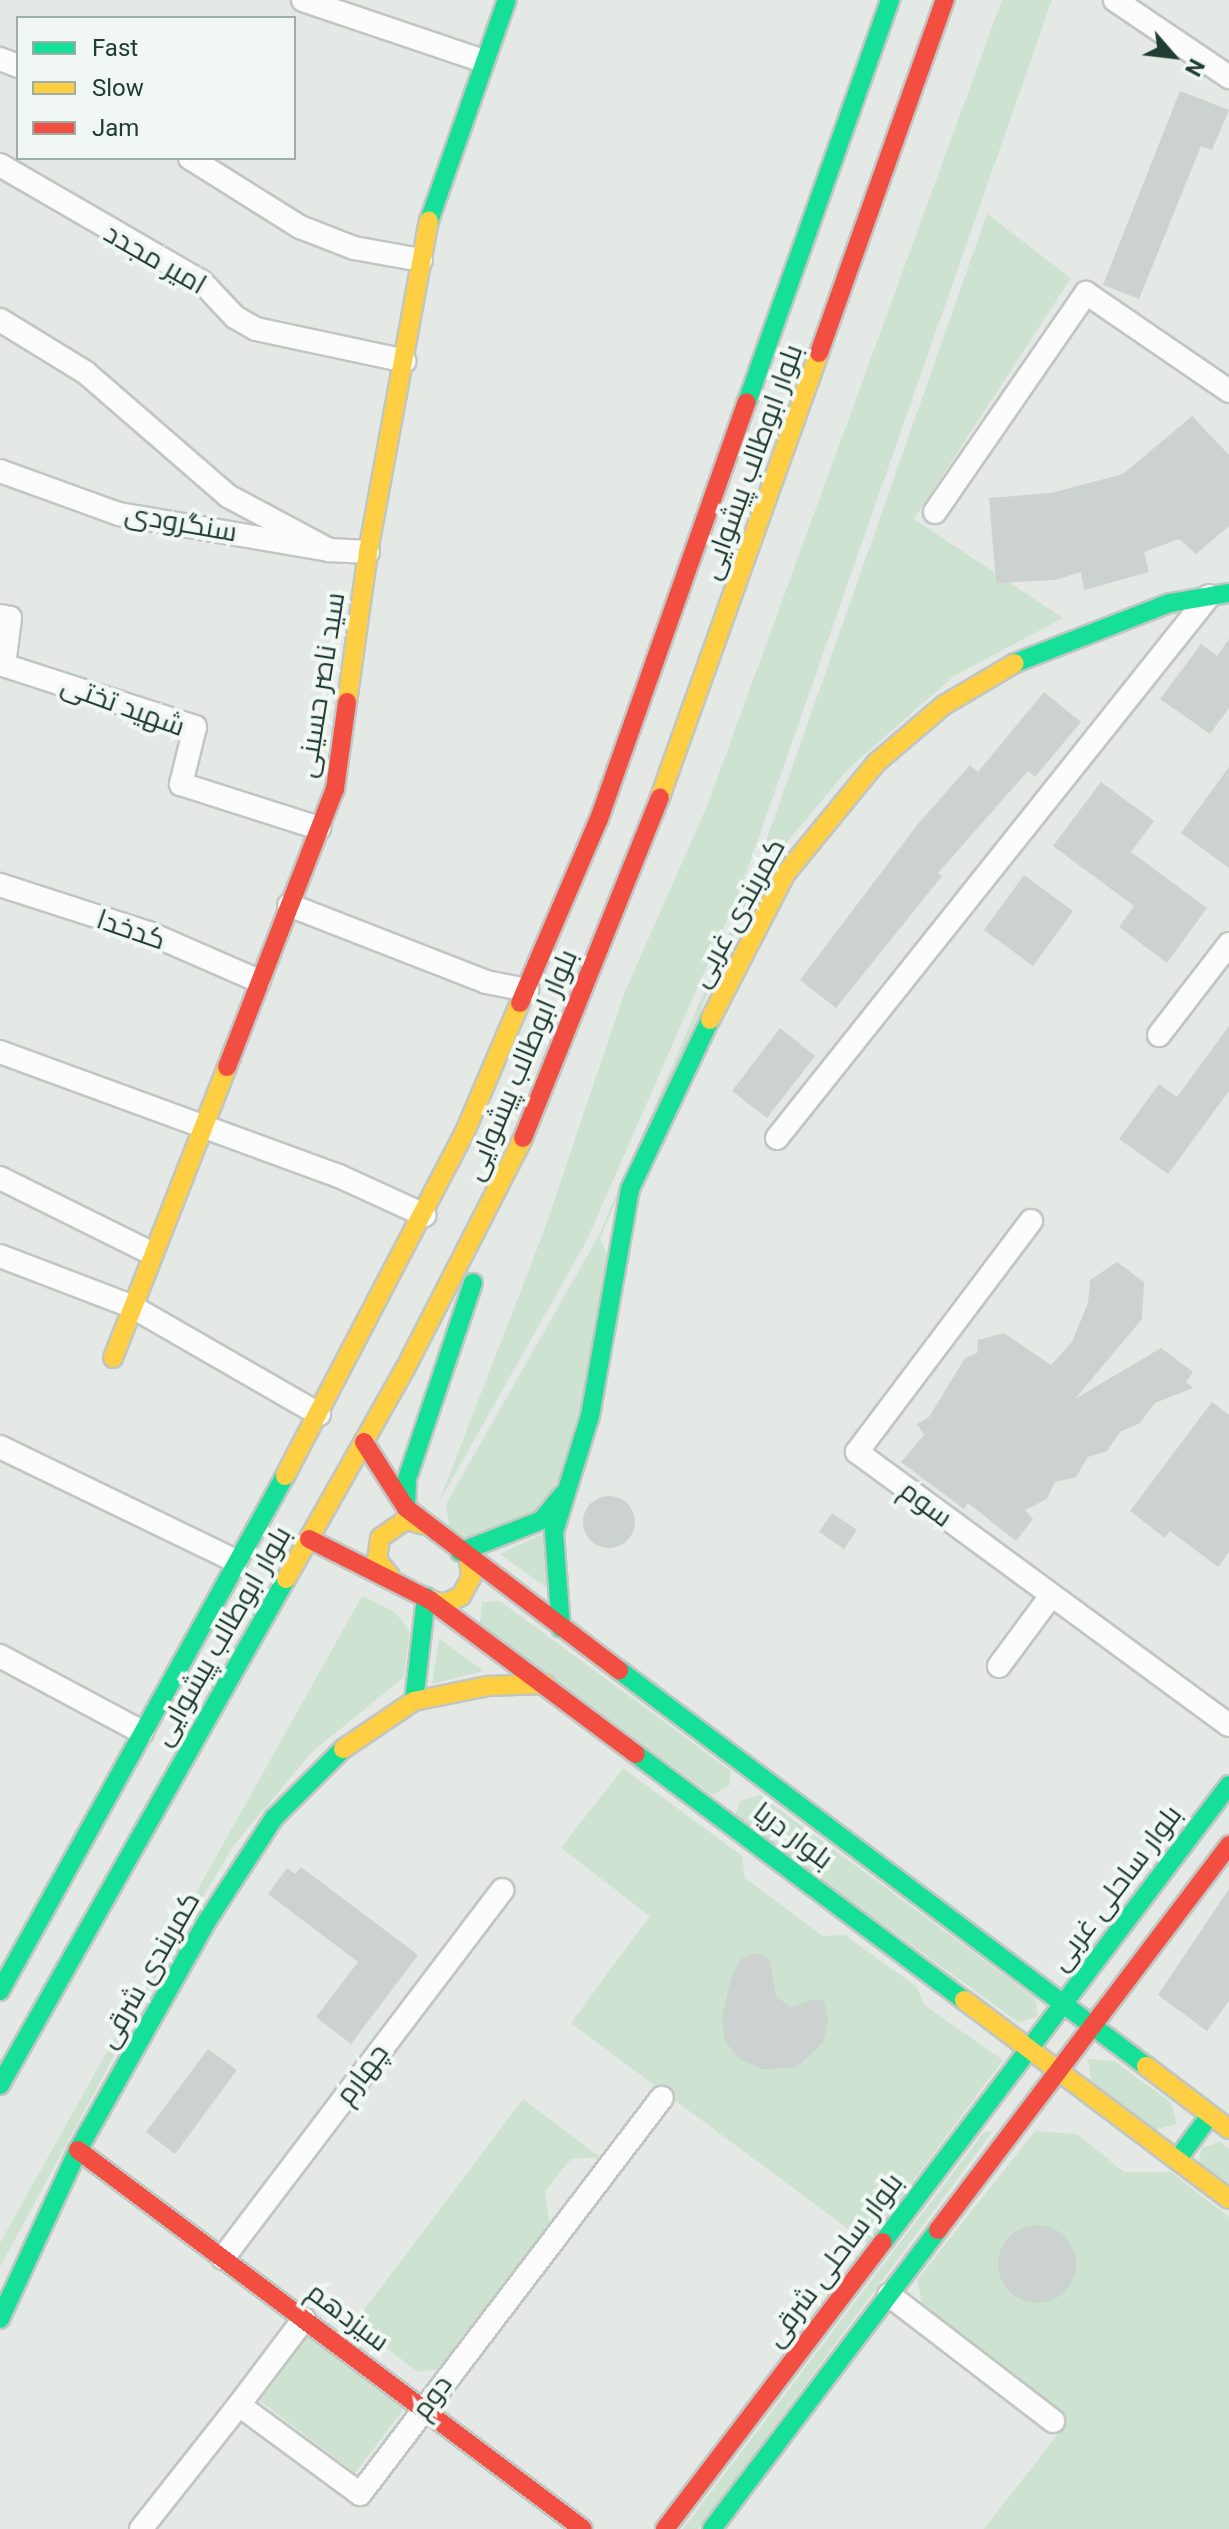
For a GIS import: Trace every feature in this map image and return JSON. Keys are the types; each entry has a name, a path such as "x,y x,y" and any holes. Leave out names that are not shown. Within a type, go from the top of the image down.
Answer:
{"main road":[{"name":"سید ناصر حسینی","path":"113,1358 151,1253 335,789 350,710 368,552 421,260 445,164 507,0"},
{"name":"بلوار ابوطالب پیشوایی","path":"0,1991 319,1414 424,1215 527,990 599,819 890,0"},
{"name":"بلوار ابوطالب پیشوایی","path":"2,2075 364,1442 468,1254 520,1146 646,837 945,0"},
{"name":"کمربندی غربی","path":"561,1628 554,1532 590,1416 630,1189 672,1094 786,873 876,763 944,705 1006,667 1109,623 1219,595"},
{"path":"406,1508 407,1479 520,1146"},
{"name":"بلوار دریا","path":"364,1442 406,1508 561,1628 736,1782 1063,2004 1229,2129"},
{"path":"545,1684 488,1686 414,1701 428,1598 444,1604 461,1596 471,1578 465,1556 542,1520 568,1486"},
{"path":"390,1576 377,1560 380,1538 406,1520 425,1525"},
{"name":"بلوار دریا","path":"309,1539 390,1576 428,1598 1229,2199"},
{"name":"کمربندی شرقی","path":"0,2319 78,2150 207,1921 274,1818 345,1747 414,1701"},
{"path":"713,1811 736,1782"},
{"name":"بلوار ساحلی غربی","path":"1047,2026 1229,1785"},
{"path":"712,2529 1229,1845"},
{"name":"بلوار ساحلی شرقی","path":"665,2529 1047,2026"},
{"path":"1177,2160 1210,2115"},
{"name":"سیزدهم","path":"78,2150 583,2529"}],"street":[{"path":"303,0 483,61"},
{"path":"1115,0 1229,77"},
{"path":"193,160 300,227 354,248 421,260"},
{"name":"امیر مجدد","path":"0,165 202,282 235,317 256,329 405,361"},
{"path":"935,512 1086,293 1229,391"},
{"path":"0,320 85,372 228,496 329,550"},
{"name":"سنگرودی","path":"0,471 119,514 329,550 368,552"},
{"path":"777,1138 1219,595"},
{"path":"0,616 10,618 2,664"},
{"name":"شهید تختی","path":"2,664 195,727 181,784 319,828"},
{"name":"کدخدا","path":"0,885 149,933 259,981"},
{"path":"289,905 486,982 527,990"},
{"path":"1159,1035 1229,944"},
{"path":"0,1052 339,1176 424,1215"},
{"path":"0,1178 151,1253"},
{"name":"سوم","path":"1031,1221 857,1452 1050,1597 1229,1725"},
{"path":"0,1256 131,1306 319,1414"},
{"path":"0,1447 236,1561"},
{"path":"999,1666 1050,1597"},
{"path":"0,1656 142,1732"},
{"name":"چهارم","path":"223,2258 502,1890"},
{"name":"دوم","path":"239,2405 360,2494 662,2098"},
{"path":"889,2295 1053,2421"},
{"path":"141,2529 304,2319"}],"green space":[{"path":"1002,0 1052,0 741,888 586,1242 438,1504 544,1231 624,994 707,806"},
{"path":"987,214 1071,278 914,519 1063,618 954,676 848,769 784,846 738,925 600,1238 609,1260 582,1411 560,1477 537,1513 468,1540 449,1526 446,1504 598,1237 751,884"},
{"path":"544,1533 547,1588 500,1554"},
{"path":"362,1596 395,1612 410,1632 404,1677 312,1752 234,1845 174,1945 0,2267 0,2243"},
{"path":"500,1601 731,1771 729,1786 712,1795 480,1624 482,1602"},
{"path":"439,1639 484,1671 432,1684"},
{"path":"623,1768 742,1856 745,1878 823,1936 845,1935 917,1987 924,2005 1003,2060 867,2243 571,2023 650,1916 561,1848"},
{"path":"760,1795 1035,1998 1038,2017 1018,2022 735,1817 740,1801"},
{"path":"1088,2059 1114,2061 1171,2102 1177,2124 1154,2130 1092,2084"},
{"path":"523,2099 600,2157 571,2159 545,2191 550,2228 440,2369 418,2372 354,2323"},
{"path":"993,2131 698,2529 683,2529 984,2132"},
{"path":"1035,2131 1077,2134 1124,2172 1171,2172 1229,2217 1229,2529 984,2529 1068,2421 923,2307 917,2280"},
{"path":"1220,2142 1229,2149 1229,2188 1198,2165 1202,2148"},
{"path":"314,2328 410,2401 355,2473 260,2401"}],"building":[{"path":"1180,91 1229,110 1212,150 1201,146 1139,299 1103,285"},
{"path":"1192,416 1229,455 1229,526 1196,554 1179,539 1144,552 1149,572 1084,590 1081,572 1055,580 996,583 989,498 1051,493 1123,474"},
{"path":"1229,639 1229,708 1210,734 1160,699 1201,644 1217,656"},
{"path":"1044,692 1081,722 1035,777 1028,771 938,873 942,876 836,1008 800,980 918,824 970,765 978,772"},
{"path":"1229,767 1229,868 1181,833"},
{"path":"1101,782 1154,821 1131,852 1207,908 1167,963 1119,927 1134,906 1053,846"},
{"path":"1024,875 1073,911 1033,966 984,930"},
{"path":"1229,1026 1229,1091 1168,1174 1119,1139 1159,1084 1177,1097"},
{"path":"780,1028 815,1056 767,1118 732,1091"},
{"path":"1117,1262 1144,1282 1142,1319 1075,1399 1161,1348 1193,1372 1186,1382 1193,1388 1155,1403 1140,1423 1120,1432 1107,1451 1088,1457 1076,1477 1055,1482 1047,1499 1025,1510 1033,1519 1016,1541 968,1503 964,1509 901,1462 924,1435 917,1424 929,1417 965,1358 977,1353 978,1340 1004,1333 1051,1365 1072,1342 1088,1303 1090,1280"},
{"path":"1212,1402 1229,1415 1229,1552 1218,1567 1170,1531 1165,1538 1130,1511"},
{"path":"609,1496 627,1504 635,1522 627,1540 609,1548 591,1540 583,1522 591,1504"},
{"path":"832,1513 857,1530 844,1549 819,1532"},
{"path":"301,1867 418,1955 351,2044 316,2017 358,1962 268,1894 287,1868 295,1874"},
{"path":"1229,1889 1229,2001 1207,2031 1158,1995"},
{"path":"756,1953 769,1958 776,1996 790,2007 816,1999 824,2001 828,2021 823,2043 796,2068 761,2069 739,2059 725,2041 722,2016 731,1979 741,1958"},
{"path":"208,2049 237,2070 175,2154 146,2132"},
{"path":"1037,2225 1052,2228 1065,2236 1073,2249 1076,2264 1073,2279 1065,2292 1052,2300 1037,2303 1022,2300 1009,2292 1001,2279 998,2264 1001,2249 1009,2236 1022,2228"}],"traffic: fast":[{"path":"429,221 507,0"},
{"path":"747,402 890,0"},
{"path":"1015,663 1170,603 1229,593"},
{"path":"561,1628 554,1532 590,1416 630,1189 710,1020"},
{"path":"406,1508 407,1479 473,1283"},
{"path":"0,1991 285,1476"},
{"path":"460,1552 542,1520 562,1495"},
{"path":"0,2085 286,1579"},
{"path":"414,1701 426,1597"},
{"path":"619,1670 1146,2066"},
{"path":"0,2319 78,2150 207,1921 274,1818 343,1749"},
{"path":"636,1754 964,2000"},
{"path":"883,2242 1229,1785"},
{"path":"1177,2160 1210,2115"},
{"path":"712,2529 938,2230"}],"traffic: slow":[{"path":"347,702 368,552 429,221"},
{"path":"660,797 819,353"},
{"path":"710,1020 786,873 876,763 944,705 1015,663"},
{"path":"285,1476 464,1134 520,1003"},
{"path":"113,1358 227,1067"},
{"path":"286,1579 405,1369 523,1138"},
{"path":"390,1576 377,1560 380,1538 406,1520 425,1525"},
{"path":"430,1600 444,1604 461,1596 471,1578 469,1559"},
{"path":"343,1749 414,1701 488,1686 545,1684"},
{"path":"964,2000 1229,2199"},
{"path":"1146,2066 1229,2129"}],"traffic: jam":[{"path":"819,353 945,0"},
{"path":"520,1003 599,819 747,402"},
{"path":"227,1067 335,789 347,702"},
{"path":"523,1138 660,797"},
{"path":"364,1442 406,1508 619,1670"},
{"path":"309,1539 430,1600 636,1754"},
{"path":"938,2230 1229,1845"},
{"path":"78,2150 583,2529"},
{"path":"665,2529 883,2242"}]}
